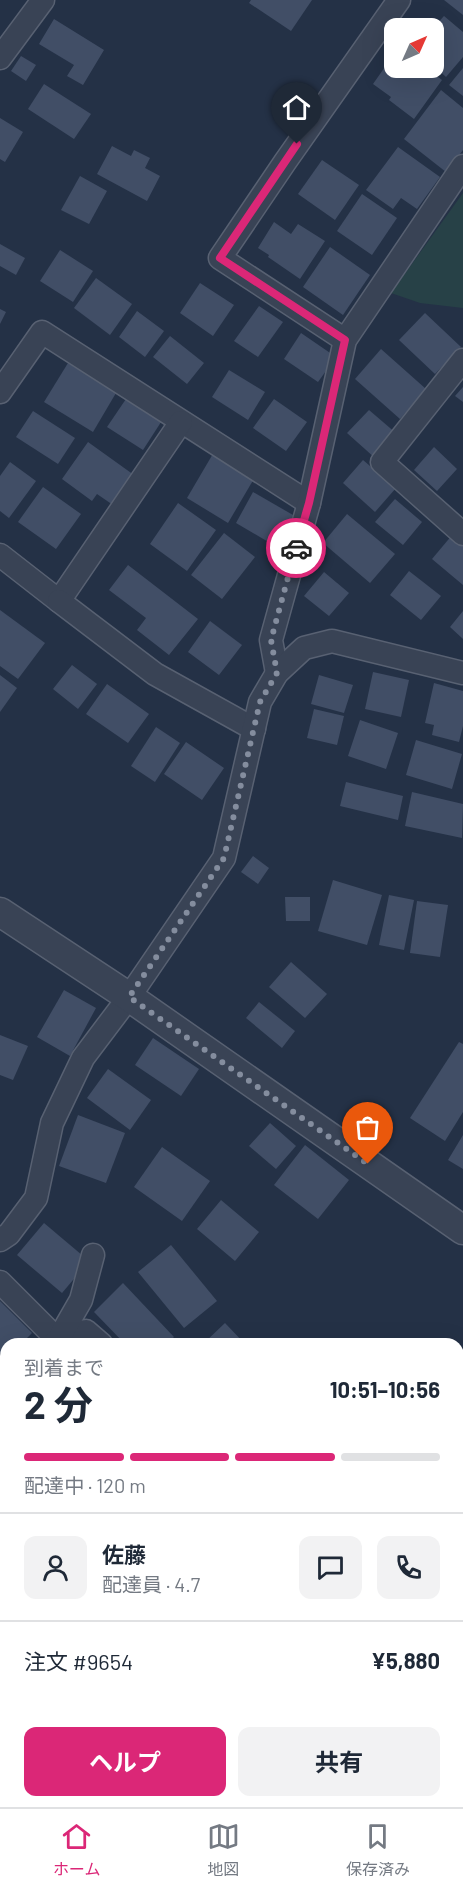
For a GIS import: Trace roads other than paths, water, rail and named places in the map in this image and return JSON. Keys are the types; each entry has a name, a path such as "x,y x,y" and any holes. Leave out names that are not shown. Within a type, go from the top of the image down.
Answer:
{"street":[{"path":"4,44 43,0"},
{"path":"345,340 220,258 399,0"},
{"path":"277,673 271,640 309,503 345,340 463,166"},
{"path":"0,392 42,332 309,503"},
{"path":"463,360 382,462 463,534"},
{"path":"60,601 181,422"},
{"path":"0,555 155,674 254,729"},
{"path":"0,1240 9,1234 36,1198 52,1123 83,1058 129,997 224,858 260,702 277,673 304,648 332,640 463,673"},
{"path":"0,912 129,997 463,1230"},
{"path":"58,1338 81,1300 93,1255"},
{"path":"0,1282 52,1338"},
{"path":"67,1338 86,1331 94,1338"}]}
